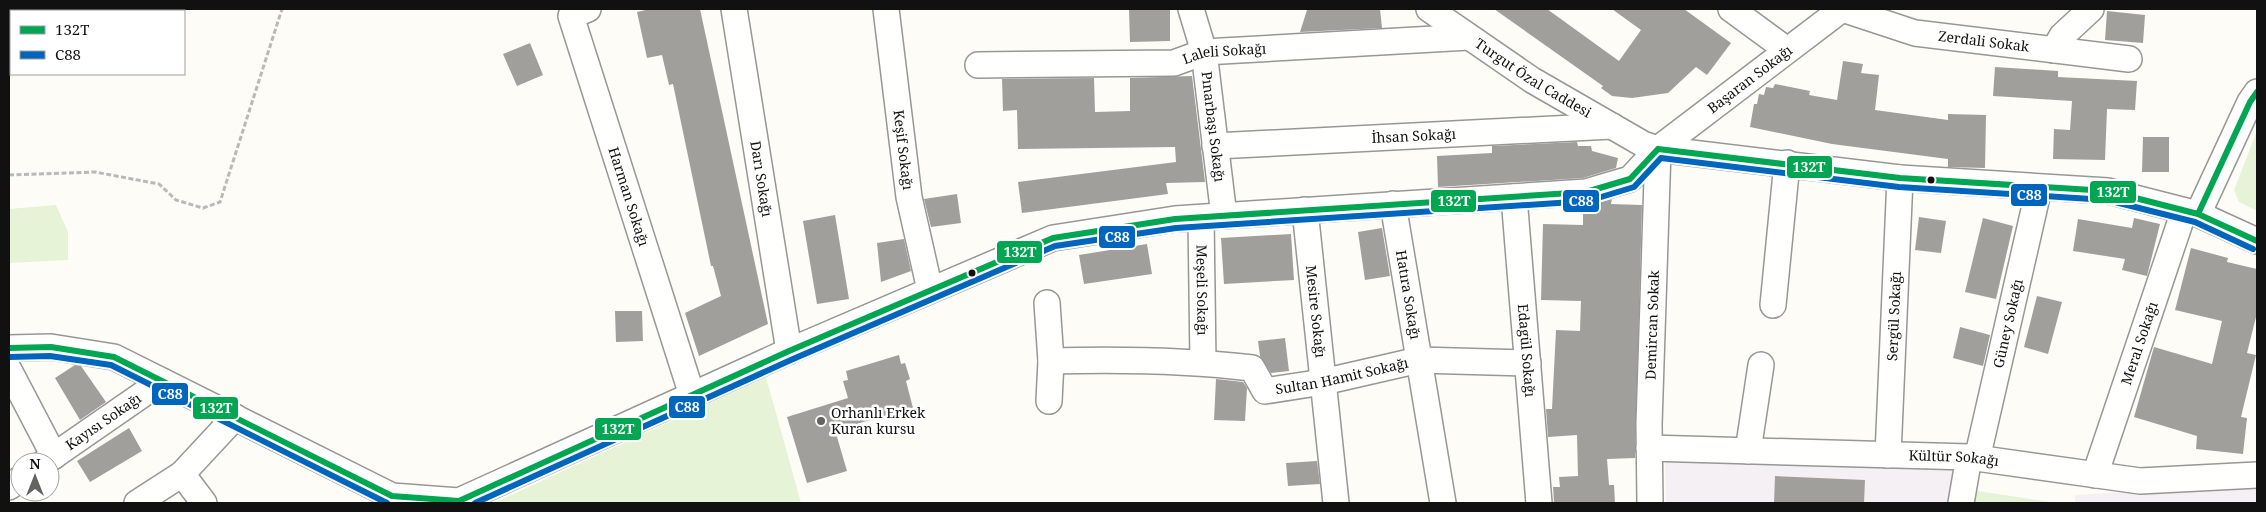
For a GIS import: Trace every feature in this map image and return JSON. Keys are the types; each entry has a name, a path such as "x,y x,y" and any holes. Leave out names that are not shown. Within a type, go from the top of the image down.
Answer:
{"street":[{"name":"Harman Sokağı","path":"588,9 571,16 692,395"},
{"name":"Darı Sokağı","path":"734,9 789,350"},
{"name":"Keşif Sokağı","path":"886,9 909,197 930,290"},
{"name":"Pınarbaşı Sokağı","path":"1191,9 1204,52 1215,146 1212,217"},
{"name":"Turgut Özal Caddesi","path":"1429,9 1532,80 1643,144 1658,149 1900,178 2108,191 2191,213 2257,241"},
{"path":"1731,9 1787,50"},
{"name":"Başaran Sokağı","path":"461,502 789,350 1053,238 1212,217 1586,192 1630,179 1658,149 1842,9"},
{"name":"Zerdali Sokak","path":"1842,9 1915,33 2129,59"},
{"path":"2054,50 2062,36 2091,9"},
{"name":"Laleli Sokağı","path":"978,65 1174,63 1204,52 1469,37"},
{"name":"Meral Sokağı","path":"2095,475 2191,213 2257,92"},
{"name":"İhsan Sokağı","path":"1215,146 1612,126"},
{"name":"Demircan Sokak","path":"1650,503 1649,448 1658,149"},
{"path":"1773,305 1787,163"},
{"name":"Sergül Sokağı","path":"1888,455 1900,178"},
{"name":"Güney Sokağı","path":"1961,503 2039,188"},
{"name":"Edagül Sokağı","path":"1514,197 1539,503"},
{"name":"Hatıra Sokağı","path":"1393,204 1443,503"},
{"name":"Mesire Sokağı","path":"1305,210 1336,503"},
{"name":"Meşeli Sokağı","path":"1203,362 1212,217"},
{"path":"1047,302 1051,360 1049,401"},
{"path":"9,348 52,347 114,357 392,496 461,502"},
{"name":"Sultan Hamit Sokağı","path":"1051,360 1130,359 1203,362 1252,368 1265,391 1323,382 1419,360 1528,363"},
{"path":"1748,451 1761,365"},
{"path":"9,370 46,452"},
{"name":"Kayısı Sokağı","path":"59,452 162,381"},
{"path":"137,503 182,474 235,417"},
{"name":"Kültür Sokağı","path":"1649,448 1973,458 2140,481 2257,475"},
{"path":"182,474 204,503"}],"path":[{"path":"9,175 95,172 159,184 176,200 203,208 220,202 282,9"}],"shaded area":[{"path":"1665,459 1957,463 1949,503 1666,503"},
{"path":"2257,484 2257,503 2075,503 2075,495"}],"green space":[{"path":"2257,131 2257,211 2239,202 2234,190"},
{"path":"56,205 68,232 68,260 9,263 9,209"},
{"path":"766,377 801,503 494,503"},
{"path":"1971,490 2057,503 1969,503"}],"building":[{"path":"650,9 700,9 768,324 699,356 685,313 721,296 713,266 711,266 673,84 669,85 662,55 647,58 637,12"},
{"path":"1170,9 1170,41 1130,42 1129,10"},
{"path":"1380,9 1382,28 1300,32 1307,10"},
{"path":"1494,9 1547,9 1619,61 1641,30 1612,9 1684,9 1731,43 1707,75 1696,67 1668,93 1632,98 1612,96 1601,88 1603,86"},
{"path":"2107,11 2145,15 2143,43 2105,40"},
{"path":"530,43 543,75 517,86 503,54"},
{"path":"1843,61 1863,64 1861,73 1879,75 1875,110 1948,120 1948,114 1986,115 1985,168 1948,167 1948,159 1832,144 1750,127 1754,104 1757,104 1759,94 1764,95 1766,87 1773,88 1775,84 1810,91 1809,95 1837,100"},
{"path":"1995,67 2058,71 2058,77 2137,81 2135,110 2107,109 2105,160 2053,159 2054,129 2070,130 2072,101 1993,96"},
{"path":"1192,76 1205,182 1166,183 1168,194 1022,213 1018,182 1176,162 1175,147 1018,149 1017,110 1003,111 1002,79 1094,78 1095,112 1130,111 1130,78"},
{"path":"2143,137 2169,137 2169,172 2142,172"},
{"path":"1577,142 1578,146 1591,146 1592,151 1618,158 1616,168 1583,178 1438,187 1437,156 1492,153 1492,146"},
{"path":"957,194 961,223 931,227 924,199"},
{"path":"1612,199 1611,204 1642,205 1635,458 1607,459 1609,485 1614,485 1615,503 1554,503 1553,487 1560,487 1559,477 1578,476 1577,435 1548,437 1546,409 1552,409 1556,330 1580,331 1581,301 1541,300 1543,224 1583,225 1583,207"},
{"path":"835,215 849,299 817,304 803,221"},
{"path":"1919,217 1946,221 1941,253 1915,250"},
{"path":"1983,218 2013,226 1996,299 1965,292"},
{"path":"2134,218 2160,224 2147,276 2122,270 2125,259 2073,251 2078,219 2132,228"},
{"path":"1382,228 1390,276 1365,280 1358,232"},
{"path":"1291,234 1294,280 1224,284 1221,238"},
{"path":"904,239 911,271 881,282 877,243"},
{"path":"1147,244 1152,274 1084,284 1079,255"},
{"path":"2191,248 2228,258 2227,262 2257,269 2257,313 2247,353 2256,355 2241,417 2247,418 2243,454 2196,449 2197,436 2134,417 2154,347 2212,364 2222,321 2175,310"},
{"path":"2037,296 2062,302 2048,354 2024,347"},
{"path":"615,311 642,311 643,341 616,342"},
{"path":"1960,327 1990,335 1983,366 1953,358"},
{"path":"1285,338 1289,371 1271,373 1260,356 1258,341"},
{"path":"899,355 901,364 905,363 910,379 906,381 913,408 835,430 847,471 807,483 787,417 848,398 843,381 848,380 846,371"},
{"path":"75,365 81,366 106,402 80,420 55,378"},
{"path":"1216,379 1243,382 1247,388 1245,421 1214,420"},
{"path":"129,428 142,451 90,482 77,461"},
{"path":"1317,461 1320,484 1288,486 1286,463"},
{"path":"1775,476 1865,480 1864,503 1774,503"}],"transit line":[{"name":"132T","path":"2198,214 2250,102 2257,92"},
{"name":"132T","path":"1658,149 1900,178 2108,191 2198,214 2257,241"},
{"name":"132T","path":"9,348 51,347 114,357 392,496 459,501 789,351 1053,238 1175,219 1586,192 1630,179 1658,149"},
{"name":"C88","path":"475,503 793,359 1055,246 1176,228 1588,201 1634,187 1661,158 1899,187 2107,200 2195,222 2253,249"},
{"name":"C88","path":"9,357 50,356 111,365 387,503"}],"place":[{"name":"Orhanlı Erkek Kuran kursu","path":"821,421"}]}
